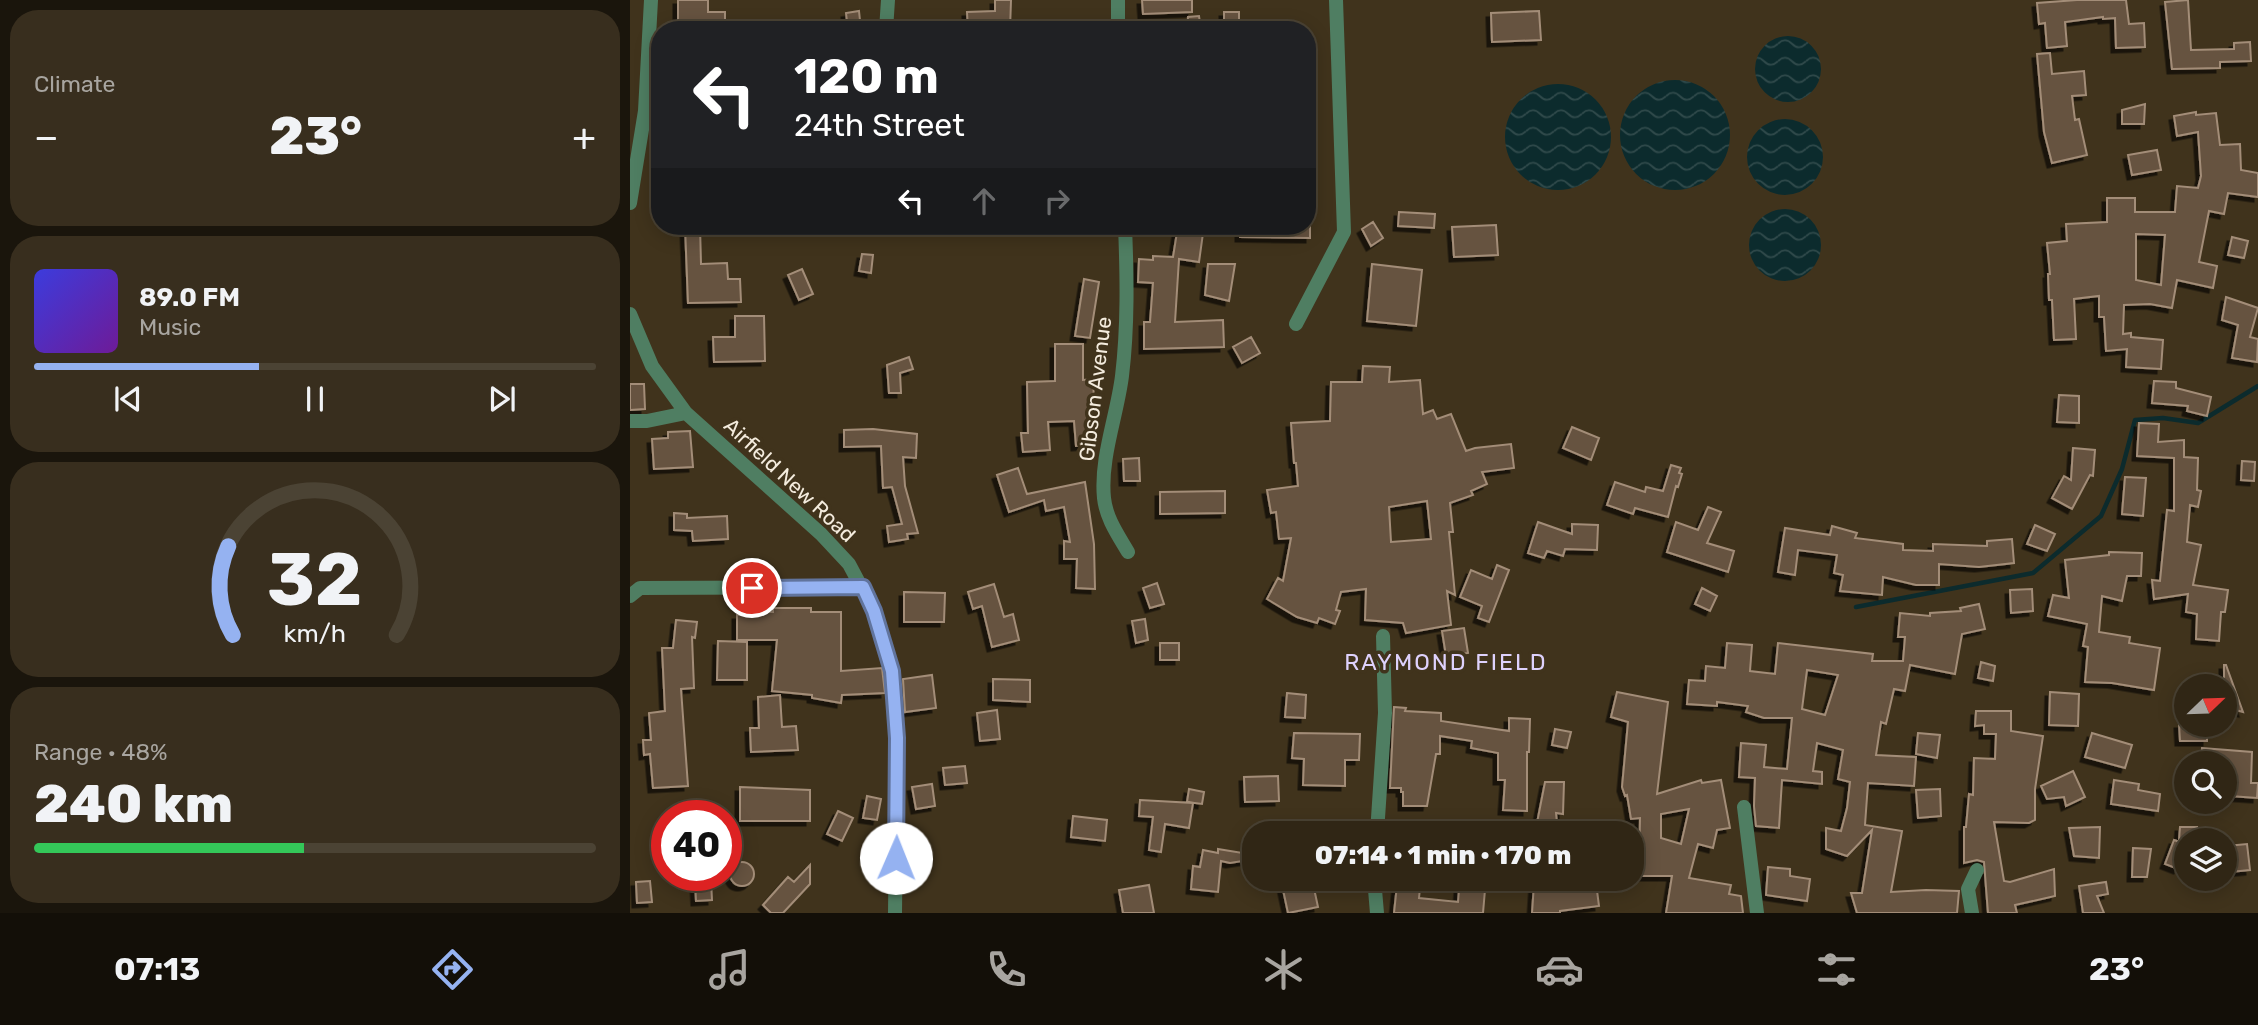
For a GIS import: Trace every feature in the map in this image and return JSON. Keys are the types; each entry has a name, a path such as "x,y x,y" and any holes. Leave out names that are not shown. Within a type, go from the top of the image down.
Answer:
{"street":[{"path":"630,203 645,111 650,0"},
{"path":"887,21 888,0"},
{"path":"1118,0 1118,21"},
{"path":"1296,324 1344,232 1336,0"},
{"name":"Gibson Avenue","path":"1125,235 1126,340 1106,462 1104,497 1115,531 1128,552"},
{"name":"Airfield New Road","path":"630,314 652,366 686,413 821,534 849,564 874,611 892,671 897,738 895,913"},
{"path":"630,421 646,421 686,413"},
{"path":"630,596 640,588 863,587"},
{"path":"1378,821 1385,713 1383,636"},
{"path":"1744,807 1757,913"},
{"path":"1972,913 1968,889 1977,870"},
{"path":"1375,891 1377,913"}],"water":[{"path":"1788,36 1801,38 1816,51 1821,69 1819,82 1806,97 1788,102 1775,100 1760,87 1755,69 1757,56 1770,41"},
{"path":"1675,80 1696,84 1714,96 1726,114 1730,135 1726,156 1714,174 1696,186 1675,190 1654,186 1636,174 1624,156 1620,135 1624,114 1636,96 1654,84"},
{"path":"1558,84 1578,88 1596,99 1607,117 1611,137 1607,157 1596,175 1578,186 1558,190 1538,186 1520,175 1509,157 1505,137 1509,117 1520,99 1538,88"},
{"path":"1785,119 1799,122 1812,130 1820,143 1823,157 1820,171 1812,184 1799,192 1785,195 1771,192 1758,184 1750,171 1747,157 1750,143 1758,130 1771,122"},
{"path":"1792,209 1811,219 1819,231 1819,259 1811,271 1799,279 1778,281 1759,271 1751,259 1749,238 1759,219 1771,211"}],"building":[{"path":"678,0 708,0 708,12 725,12 725,21 678,21"},
{"path":"995,0 1011,0 1010,21 968,21 967,12 995,11"},
{"path":"1142,0 1192,0 1192,12 1143,14"},
{"path":"2126,0 2129,24 2144,23 2145,47 2116,48 2115,18 2103,17 2065,22 2067,46 2047,48 2045,23 2039,24 2037,3"},
{"path":"2188,0 2191,50 2234,49 2234,43 2250,42 2251,61 2220,62 2220,68 2172,69 2165,2"},
{"path":"859,11 860,21 847,21 846,13"},
{"path":"1539,11 1541,40 1492,42 1491,13"},
{"path":"1224,12 1239,12 1239,21 1224,21"},
{"path":"1199,16 1200,21 1188,21 1188,17"},
{"path":"2050,53 2052,74 2084,71 2086,95 2072,96 2075,120 2079,119 2087,155 2052,163 2044,132 2037,54"},
{"path":"2145,104 2144,124 2122,124 2122,110"},
{"path":"2196,112 2196,115 2216,113 2220,145 2240,144 2241,170 2258,173 2258,197 2228,193 2224,214 2209,211 2199,262 2217,266 2213,288 2177,280 2172,308 2150,304 2124,305 2123,334 2131,333 2131,337 2163,340 2161,369 2126,367 2127,349 2106,351 2104,317 2099,317 2099,296 2074,299 2076,339 2054,340 2052,300 2049,300 2047,243 2067,241 2066,224 2107,222 2107,198 2135,198 2135,212 2175,212 2177,186 2198,188 2201,176 2198,132 2177,136 2174,116","holes":["2136,234 2165,235 2161,285 2136,280"]},
{"path":"2157,150 2161,170 2132,175 2128,155"},
{"path":"1399,212 1435,214 1434,228 1398,226"},
{"path":"1373,222 1383,238 1371,246 1362,229"},
{"path":"1496,225 1498,255 1454,257 1452,227"},
{"path":"685,235 700,235 701,264 727,263 728,279 740,279 741,302 688,303"},
{"path":"1177,235 1203,235 1199,262 1179,259 1175,322 1223,320 1224,347 1144,349 1144,322 1150,322 1153,283 1138,282 1139,259 1153,260 1153,256 1173,257"},
{"path":"1240,235 1310,235 1310,238"},
{"path":"2232,237 2248,241 2244,258 2228,255"},
{"path":"862,254 873,255 871,273 859,271"},
{"path":"1208,264 1235,264 1229,301 1205,295"},
{"path":"1372,264 1422,270 1416,326 1367,321"},
{"path":"802,269 813,294 799,300 788,275"},
{"path":"1084,279 1099,282 1090,338 1075,336"},
{"path":"2226,297 2258,308 2250,337 2258,339 2257,362 2232,358 2238,325 2222,320"},
{"path":"735,316 764,316 765,361 714,362 713,337 735,337"},
{"path":"1251,337 1260,353 1242,363 1233,347"},
{"path":"1055,344 1083,344 1083,380 1093,379 1096,444 1076,446 1074,421 1048,422 1050,450 1023,452 1021,433 1028,433 1027,382 1055,381"},
{"path":"909,357 913,369 900,373 901,393 889,393 887,365"},
{"path":"1363,366 1390,367 1389,382 1420,380 1423,414 1433,410 1437,419 1451,414 1466,451 1511,444 1514,468 1482,472 1487,484 1471,491 1473,495 1450,503 1453,532 1449,532 1455,595 1447,591 1451,625 1406,633 1403,623 1365,620 1366,589 1341,592 1336,610 1340,611 1335,624 1319,618 1317,623 1297,617 1267,599 1278,578 1283,581 1291,538 1279,539 1276,512 1271,513 1267,490 1298,486 1291,423 1330,421 1331,382 1362,382","holes":["1427,501 1431,539 1391,542 1389,507"]},
{"path":"2154,381 2176,382 2176,388 2211,397 2207,416 2187,411 2188,406 2152,403"},
{"path":"630,384 644,384 645,409 630,410"},
{"path":"2059,395 2079,396 2079,423 2057,422"},
{"path":"2139,423 2159,424 2158,442 2184,440 2184,457 2198,458 2197,490 2201,491 2198,507 2190,505 2187,542 2201,545 2193,585 2228,590 2225,612 2221,612 2219,641 2196,639 2197,614 2186,612 2188,594 2154,599 2152,580 2160,581 2167,510 2174,511 2174,458 2137,456"},
{"path":"1572,427 1599,438 1591,460 1563,448"},
{"path":"873,429 917,434 916,458 903,457 905,486 918,533 907,534 908,539 889,542 887,526 902,524 892,487 883,488 881,446 844,447 844,430"},
{"path":"690,431 693,467 654,469 652,439 668,438 668,432"},
{"path":"2073,448 2095,450 2093,476 2090,475 2072,509 2052,498 2064,476 2071,480"},
{"path":"1139,458 1140,481 1124,481 1123,459"},
{"path":"2242,461 2255,462 2254,481 2241,480"},
{"path":"1671,465 1681,468 1679,473 1682,474 1668,517 1635,508 1633,514 1607,505 1615,482 1645,492 1646,487 1663,491"},
{"path":"1018,468 1027,494 1085,482 1094,544 1095,589 1076,588 1077,559 1064,559 1064,541 1070,542 1064,507 1046,511 1044,500 1009,512 997,475"},
{"path":"2125,477 2146,478 2143,516 2122,514"},
{"path":"1225,491 1225,513 1160,514 1160,492"},
{"path":"1708,507 1721,512 1707,543 1734,551 1728,572 1667,552 1676,522 1698,530"},
{"path":"674,513 687,514 687,518 727,516 728,539 693,541 692,531 674,530"},
{"path":"1538,522 1572,534 1572,524 1598,525 1597,550 1565,549 1563,556 1547,551 1544,558 1528,553"},
{"path":"2035,525 2055,534 2047,551 2027,544"},
{"path":"1832,526 1857,533 1855,538 1903,544 1903,550 1933,551 1933,544 1987,546 1987,541 2012,539 2014,563 1979,567 1939,564 1939,585 1916,585 1883,577 1882,595 1840,591 1843,575 1834,573 1837,555 1798,550 1795,575 1778,572 1785,528 1830,535"},
{"path":"2109,552 2142,553 2141,576 2127,576 2122,601 2102,596 2099,632 2130,637 2129,643 2160,648 2154,690 2112,683 2085,682 2088,647 2083,646 2087,624 2048,616 2053,595 2069,598 2065,560 2109,555"},
{"path":"1497,565 1509,570 1489,622 1478,618 1482,606 1460,597 1471,570 1492,579"},
{"path":"1157,583 1164,604 1150,608 1143,588"},
{"path":"994,584 1004,617 1013,614 1019,640 992,647 982,606 973,609 968,592"},
{"path":"1702,588 1717,596 1710,611 1695,604"},
{"path":"2032,589 2033,611 2011,613 2010,590"},
{"path":"904,592 945,593 944,622 904,622"},
{"path":"1979,604 1985,629 1962,634 1955,674 1910,665 1905,691 1894,689 1886,724 1881,722 1876,755 1916,757 1914,786 1868,783 1865,825 1902,831 1891,892 1959,891 1957,913 1857,913 1851,893 1862,893 1872,830 1847,856 1826,849 1826,828 1841,831 1847,808 1850,782 1838,779 1843,750 1817,743 1813,771 1822,772 1822,784 1782,780 1779,828 1756,826 1755,778 1739,777 1741,743 1766,745 1764,767 1787,769 1792,718 1764,718 1746,712 1748,706 1717,702 1717,706 1687,704 1689,680 1705,681 1706,666 1725,668 1727,643 1752,645 1750,671 1775,674 1778,643 1873,654 1872,661 1903,661 1905,637 1898,637 1900,613 1930,616 1930,613 1961,611 1960,608","holes":["1807,670 1838,675 1825,715 1802,709"]},
{"path":"773,608 811,608 811,612 841,612 841,671 882,668 885,693 842,695 841,703 812,698 812,695 772,691 777,640 737,640 737,615 773,612"},
{"path":"1145,619 1148,640 1136,643 1132,621"},
{"path":"676,620 697,622 695,638 692,637 694,688 681,689 688,786 653,788 650,754 644,755 643,740 651,740 649,713 665,711 662,648 673,648"},
{"path":"1464,628 1468,653 1446,656 1442,631"},
{"path":"718,641 747,642 747,680 717,680"},
{"path":"1160,643 1179,643 1179,660 1160,660"},
{"path":"1981,662 1995,666 1993,681 1978,678"},
{"path":"2224,665 2226,665 2229,674 2224,674"},
{"path":"932,675 936,708 905,712 903,679"},
{"path":"993,679 1030,680 1030,702 993,700"},
{"path":"1617,692 1668,702 1657,794 1701,780 1702,783 1721,780 1730,828 1717,830 1713,848 1698,844 1689,878 1731,885 1729,894 1741,896 1743,913 1666,913 1672,876 1644,876 1644,821 1640,821 1640,818 1631,819 1627,795 1625,796 1622,787 1628,722 1611,717","holes":["1689,809 1681,844 1661,838 1661,814"]},
{"path":"2050,692 2079,694 2078,726 2049,725"},
{"path":"1287,693 1306,695 1305,718 1285,717"},
{"path":"780,695 782,727 796,726 798,750 751,752 750,728 759,728 758,697"},
{"path":"2237,695 2243,712 2237,710"},
{"path":"1394,707 1406,708 1405,711 1441,713 1441,721 1509,731 1509,718 1530,719 1527,811 1503,810 1505,780 1498,780 1498,753 1471,748 1472,741 1440,736 1440,754 1436,754 1427,806 1403,806 1401,788 1390,788"},
{"path":"997,710 1000,739 980,741 977,713"},
{"path":"1976,711 2011,711 2011,731 2043,736 2035,789 2035,820 2029,823 1994,822 2004,881 2010,882 2054,869 2055,896 2015,905 2017,913 1988,913 1984,862 1977,860 1964,863 1964,827 1969,794 1973,795 1974,758 1995,759 1996,734 1984,734 1984,725 1975,726"},
{"path":"1555,729 1571,732 1567,748 1552,745"},
{"path":"1294,733 1360,734 1359,760 1345,760 1345,786 1303,785 1304,759 1292,758"},
{"path":"1918,733 1940,735 1937,758 1916,754"},
{"path":"2092,733 2132,745 2125,768 2085,757"},
{"path":"2180,737 2207,737 2207,741 2180,741"},
{"path":"2202,748 2252,752 2251,783 2258,783 2257,798 2237,797 2237,751 2202,751"},
{"path":"965,766 967,783 945,785 943,768"},
{"path":"2073,771 2085,797 2066,806 2064,797 2047,799 2041,786"},
{"path":"1278,776 1279,801 1245,802 1244,777"},
{"path":"2114,780 2139,784 2138,790 2160,794 2158,811 2111,804"},
{"path":"1545,782 1564,782 1563,814 1556,813 1557,821 1537,821"},
{"path":"932,784 935,806 916,809 912,787"},
{"path":"740,787 810,790 810,821 742,821"},
{"path":"1189,789 1204,792 1202,804 1187,802"},
{"path":"1940,789 1941,816 1918,818 1916,790"},
{"path":"867,796 881,799 877,820 863,818"},
{"path":"1140,800 1193,803 1189,828 1165,824 1161,852 1149,850 1153,817 1139,816"},
{"path":"838,811 853,818 842,841 827,834"},
{"path":"1073,816 1107,820 1105,841 1071,837"},
{"path":"2100,827 2099,858 2074,856 2069,828"},
{"path":"2174,840 2174,867 2165,864"},
{"path":"2247,844 2250,870 2237,871 2237,845"},
{"path":"2133,848 2151,849 2147,877 2132,877"},
{"path":"1218,849 1242,853 1242,861 1221,861 1218,892 1191,889 1193,866 1200,867 1203,850 1218,853"},
{"path":"742,862 753,870 753,878 742,886"},
{"path":"810,865 810,884 783,913 771,913 763,905 788,877 794,882"},
{"path":"1768,867 1790,869 1790,876 1810,879 1807,901 1766,895"},
{"path":"650,881 652,902 637,903 636,882"},
{"path":"2106,882 2108,894 2097,896 2104,913 2083,913 2079,886"},
{"path":"1149,885 1154,913 1123,913 1119,890"},
{"path":"696,891 712,891 712,900 696,901"},
{"path":"1283,891 1315,891 1318,907 1288,913"},
{"path":"1396,891 1420,891 1419,898 1458,902 1459,891 1485,891 1483,913 1394,913"},
{"path":"1534,891 1597,891 1599,906 1560,913 1532,913"}],"waterway":[{"path":"1856,607 2033,573 2101,516 2122,469 2135,420 2163,418 2198,423 2258,386"}],"district":[{"name":"RAYMOND FIELD","path":"1446,662"}],"route":[{"path":"752,588 863,587 885,642 892,671 897,738 896,858"}]}
